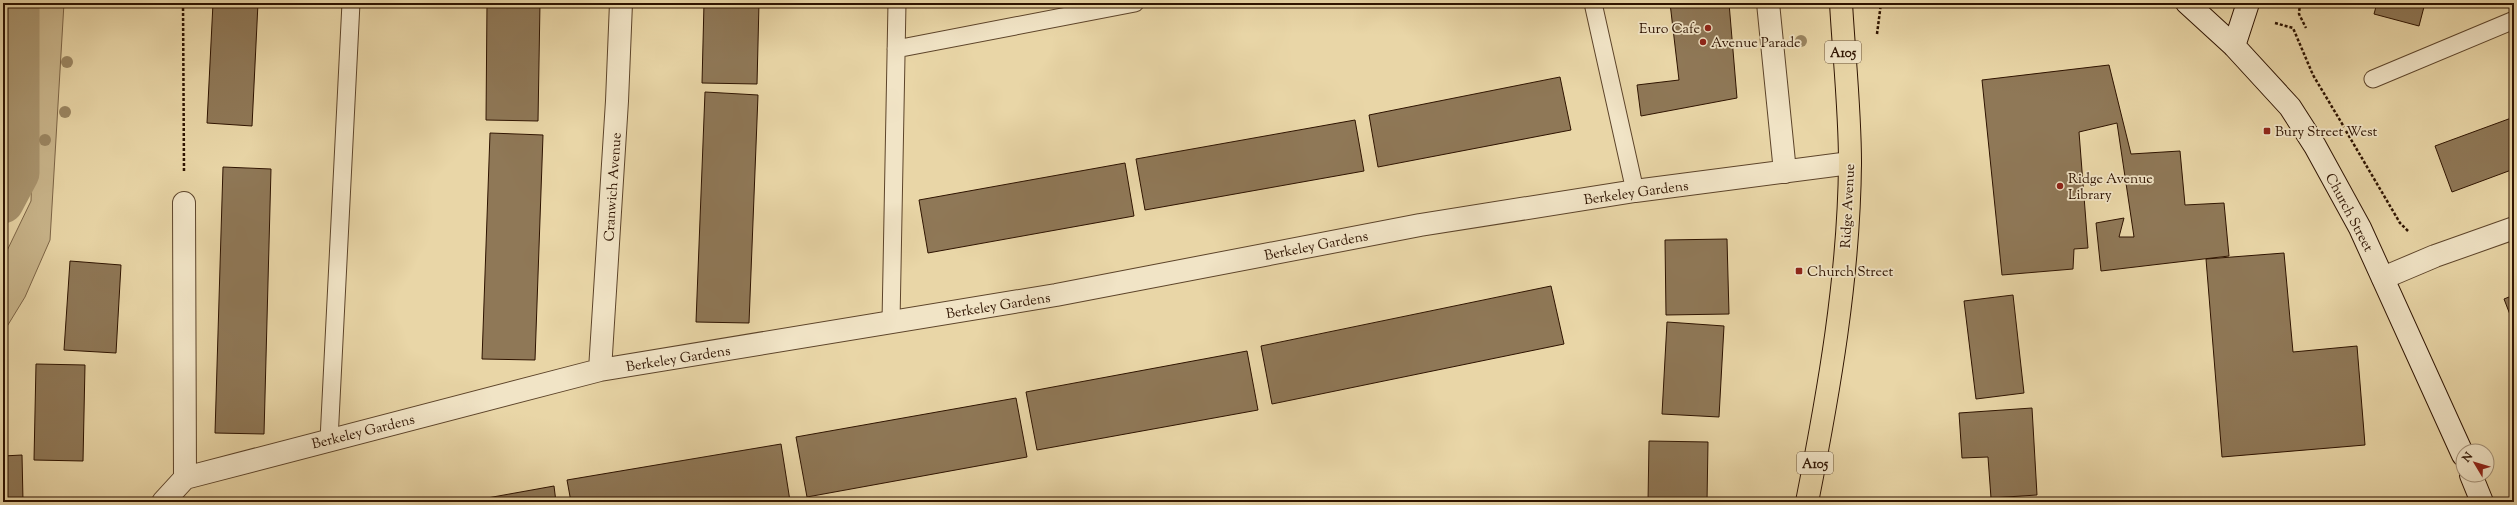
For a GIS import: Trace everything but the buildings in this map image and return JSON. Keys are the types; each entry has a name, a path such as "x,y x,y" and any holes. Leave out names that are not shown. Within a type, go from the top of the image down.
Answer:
{"main road":[{"name":"Ridge Avenue","path":"1807,502 1822,424 1840,301 1848,223 1850,163 1841,3"}],"street":[{"name":"Cranwich Avenue","path":"600,370 617,101 621,3"},
{"path":"1768,3 1785,172"},
{"name":"Church Street","path":"2187,3 2234,46 2290,107 2315,146 2360,228 2458,443"},
{"path":"2234,46 2248,3"},
{"name":"Berkeley Gardens","path":"185,478 600,370 1056,295 1420,225 1635,191 1850,163"},
{"path":"163,502 185,478 184,203"},
{"path":"2383,278 2435,256 2514,228"},
{"path":"2474,483 2482,502"}],"lane":[{"path":"329,440 351,3"},
{"path":"892,322 897,3"},
{"path":"896,49 1135,3"},
{"path":"1593,3 1635,191"},
{"path":"2373,79 2514,20"}],"path":[{"path":"183,3 184,203"},
{"path":"2300,3 2299,14 2306,28"},
{"path":"2268,21 2293,28 2313,75 2400,223"}],"shaded area":[{"path":"37,3 64,3 50,240 25,297 3,333 3,259 31,201"}],"waterway":[{"path":"3,203 19,173 19,3"}],"place":[{"name":"Euro Cafe","path":"1708,28"},
{"name":"Avenue Parade","path":"1703,42"},
{"name":"Bury Street West","path":"2267,131"},
{"name":"Ridge Avenue Library","path":"2060,186"},
{"name":"Church Street","path":"1799,271"}]}
